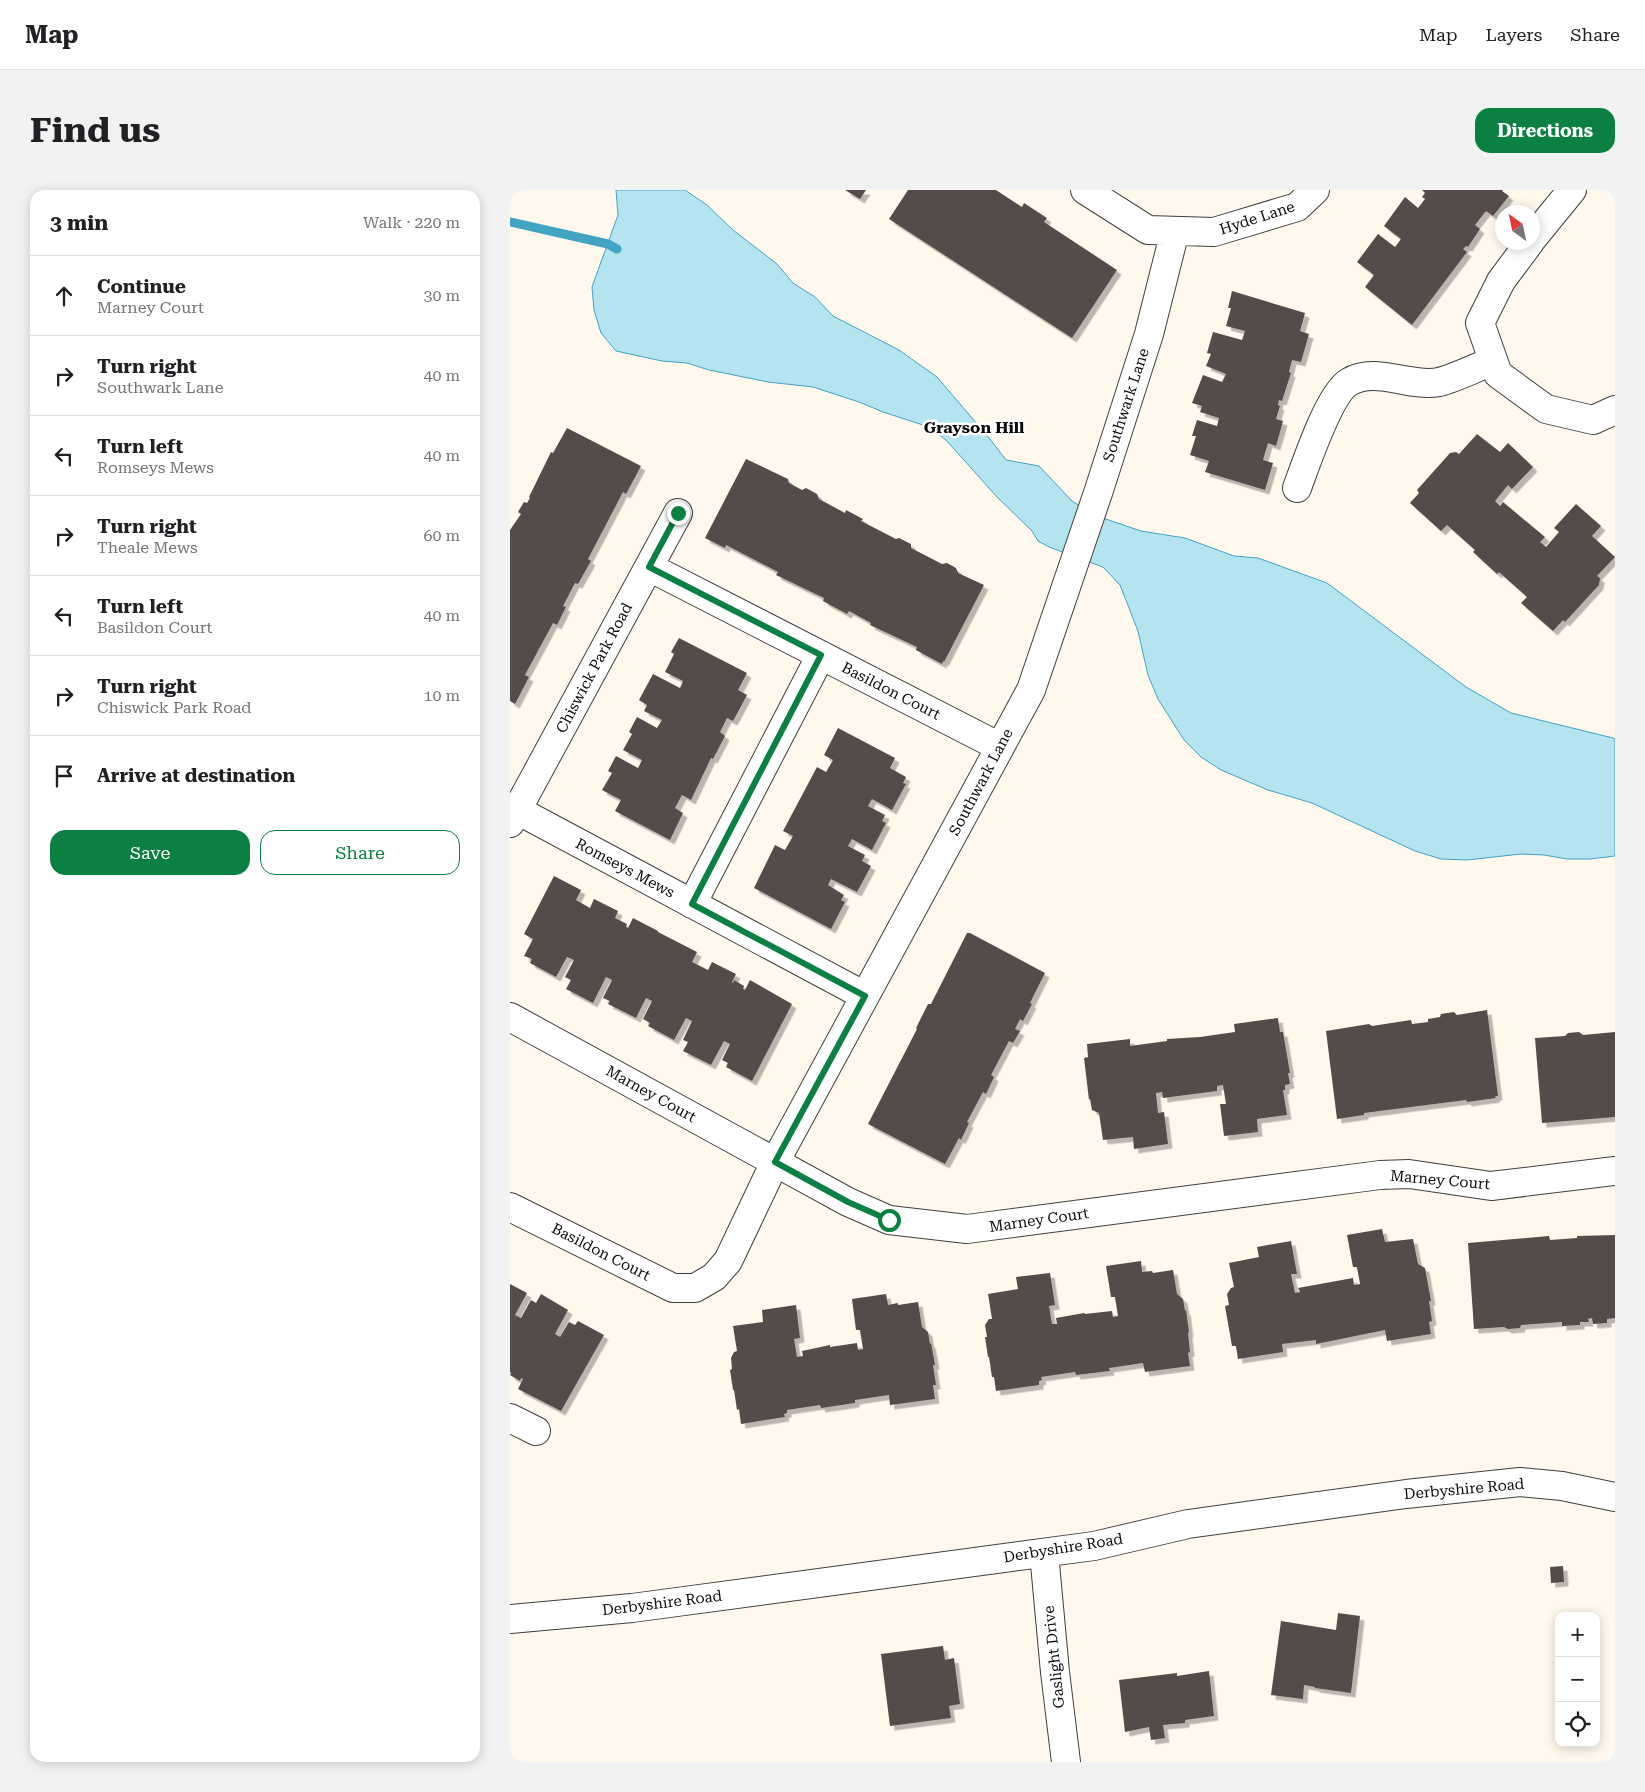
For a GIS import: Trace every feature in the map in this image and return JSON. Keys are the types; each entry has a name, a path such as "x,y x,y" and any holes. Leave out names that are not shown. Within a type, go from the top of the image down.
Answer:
{"street":[{"name":"Hyde Lane","path":"1085,190 1148,230 1214,232 1297,207 1315,190"},
{"path":"1540,229 1572,190"},
{"name":"Southwark Lane","path":"695,1288 714,1277 728,1261 775,1162 1031,690 1099,490 1149,334 1176,231"},
{"path":"1524,250 1501,281 1480,323 1498,374 1546,409 1593,420 1615,410"},
{"path":"1296,488 1331,402 1348,382 1369,375 1408,381 1439,382 1493,361"},
{"name":"Chiswick Park Road","path":"514,817 678,513"},
{"name":"Basildon Court","path":"649,567 1000,747"},
{"path":"692,904 821,655"},
{"name":"Romseys Mews","path":"514,817 692,904 865,996"},
{"name":"Marney Court","path":"510,1017 848,1202 889,1220 967,1229 1380,1175 1409,1174 1491,1186 1615,1172"},
{"name":"Basildon Court","path":"510,1207 673,1288 695,1288"},
{"path":"510,1418 536,1431"},
{"name":"Derbyshire Road","path":"510,1619 632,1608 1044,1553 1094,1546 1188,1524 1406,1494 1520,1482 1562,1486 1615,1497"},
{"name":"Gaslight Drive","path":"1044,1553 1055,1672 1066,1762"}],"water":[{"path":"616,190 685,190 707,205 733,230 777,264 793,283 815,297 833,316 899,350 937,377 1006,460 1039,466 1072,501 1094,515 1141,531 1185,538 1234,556 1258,558 1327,583 1466,687 1511,713 1615,739 1615,856 1567,859 1521,854 1467,860 1441,859 1415,851 1312,803 1268,790 1221,770 1201,757 1184,740 1158,699 1148,675 1138,631 1120,585 1103,567 1038,541 1032,531 997,497 946,440 929,427 813,387 768,382 709,370 687,363 662,361 616,351 601,333 594,310 592,287 618,215"}],"building":[{"path":"845,190 866,190 860,199"},
{"path":"908,190 996,190 1022,207 1024,203 1047,218 1044,222 1117,270 1072,338 889,219"},
{"path":"1422,190 1503,190 1509,196 1502,205 1495,205 1495,214 1493,216 1486,211 1475,225 1480,229 1468,247 1466,246 1463,249 1467,252 1412,325 1365,287 1374,275 1357,262 1378,234 1395,247 1401,239 1384,226 1405,197 1418,208 1425,199 1422,197 1425,193"},
{"path":"1232,291 1305,313 1300,331 1309,334 1301,362 1292,360 1289,372 1291,373 1282,401 1279,400 1278,405 1280,406 1276,419 1283,421 1276,446 1268,443 1263,460 1273,463 1265,490 1205,472 1209,461 1190,455 1196,436 1192,436 1197,420 1217,426 1219,418 1200,412 1202,406 1192,403 1203,375 1222,382 1226,374 1206,366 1211,354 1207,353 1213,332 1242,340 1245,331 1226,326 1231,308 1228,308"},
{"path":"567,428 641,466 626,494 623,492 588,559 591,561 578,584 575,583 563,606 566,607 557,625 553,623 525,675 529,677 515,704 510,701 510,530 521,514 518,512 524,502 527,503 530,498 551,452 553,453"},
{"path":"1477,434 1500,452 1508,443 1533,467 1512,489 1508,485 1495,501 1500,506 1503,502 1545,537 1540,542 1546,547 1559,532 1554,528 1576,504 1601,526 1592,536 1615,557 1597,576 1600,578 1599,585 1565,622 1563,620 1553,631 1521,603 1527,597 1499,572 1497,574 1473,552 1475,550 1447,525 1441,531 1410,503 1419,493 1417,490 1450,453 1456,452 1459,454"},
{"path":"746,459 788,479 789,483 802,490 806,488 817,494 819,499 845,513 846,510 863,519 861,521 896,539 899,538 911,544 911,548 942,564 947,563 956,568 958,573 984,585 942,664 916,650 917,647 870,625 871,623 849,611 847,614 823,601 824,598 776,575 778,572 726,545 725,548 705,538"},
{"path":"679,638 747,673 738,690 747,695 733,721 727,718 720,732 725,736 713,759 711,758 691,800 682,795 675,808 683,813 670,840 615,811 621,800 602,790 612,773 608,771 616,756 638,768 642,760 623,750 632,734 629,732 637,717 657,728 662,720 644,711 647,705 639,700 653,674 680,688 683,681 665,672 674,654 671,652"},
{"path":"838,728 895,758 890,768 906,777 903,783 906,784 892,810 872,799 868,806 885,815 882,821 886,823 872,850 852,839 848,846 865,855 862,861 871,866 857,892 831,879 828,885 844,895 841,900 845,902 831,929 754,888 775,845 785,850 793,836 783,831 817,767 826,772 833,760 824,755"},
{"path":"554,876 581,890 576,900 590,908 594,899 618,911 615,918 627,924 626,927 628,928 633,918 697,952 692,962 708,970 712,962 736,974 732,982 734,980 744,986 743,989 745,990 750,980 792,1004 752,1081 726,1067 728,1063 722,1060 730,1044 724,1041 711,1065 683,1051 688,1042 683,1040 692,1021 686,1018 674,1040 648,1026 650,1023 643,1019 652,1001 646,998 636,1018 608,1004 610,1001 603,998 612,980 606,977 593,1003 566,989 571,980 565,977 574,960 567,957 556,977 530,963 532,959 524,956 533,939 524,934"},
{"path":"967,933 1045,973 1023,1021 1020,1019 1015,1029 1020,1031 1013,1043 1009,1041 991,1075 994,1077 986,1094 983,1092 967,1122 969,1123 961,1140 959,1138 945,1164 868,1124 928,1004 931,1004"},
{"path":"1487,1010 1498,1096 1495,1096 1496,1098 1364,1113 1364,1115 1337,1119 1326,1031 1411,1020 1412,1024 1428,1022 1428,1019 1440,1017 1441,1014 1454,1012 1457,1015"},
{"path":"1278,1018 1280,1032 1283,1032 1290,1073 1288,1073 1290,1084 1285,1085 1285,1090 1283,1090 1287,1115 1257,1119 1258,1132 1224,1136 1220,1104 1226,1104 1223,1085 1217,1086 1217,1091 1163,1098 1162,1092 1156,1093 1158,1113 1164,1112 1168,1144 1134,1149 1133,1137 1103,1140 1099,1113 1092,1110 1089,1100 1084,1058 1088,1057 1087,1044 1130,1039 1130,1046 1167,1041 1167,1039 1200,1037 1235,1032 1234,1024"},
{"path":"1579,1032 1583,1035 1615,1032 1615,1117 1542,1123 1535,1038 1565,1036 1568,1033"},
{"path":"1382,1229 1385,1242 1413,1239 1418,1264 1425,1268 1431,1301 1429,1301 1432,1321 1429,1322 1431,1334 1387,1341 1385,1330 1316,1344 1316,1340 1282,1344 1283,1352 1238,1359 1236,1346 1232,1346 1225,1306 1229,1305 1227,1294 1234,1287 1229,1263 1259,1257 1257,1247 1291,1241 1297,1274 1291,1274 1295,1293 1300,1292 1298,1288 1353,1278 1354,1285 1360,1284 1357,1267 1353,1267 1347,1235"},
{"path":"1615,1235 1615,1318 1607,1319 1607,1323 1593,1324 1592,1318 1588,1319 1589,1322 1580,1322 1580,1325 1562,1326 1562,1322 1521,1325 1520,1328 1508,1329 1504,1327 1474,1329 1468,1243 1549,1236 1550,1240 1577,1238 1577,1236"},
{"path":"1141,1261 1142,1272 1152,1271 1153,1273 1173,1270 1177,1294 1183,1299 1186,1310 1190,1366 1145,1372 1143,1363 1109,1368 1110,1371 1076,1375 1075,1372 1041,1377 1042,1380 1039,1381 1039,1385 996,1391 985,1337 987,1337 985,1325 989,1319 992,1319 988,1294 1018,1289 1016,1277 1050,1273 1055,1305 1049,1306 1052,1324 1057,1324 1056,1318 1084,1313 1112,1311 1113,1317 1118,1316 1115,1297 1111,1297 1106,1266"},
{"path":"510,1284 527,1293 515,1315 521,1318 531,1300 536,1303 541,1294 568,1310 555,1334 560,1337 569,1322 575,1325 578,1321 604,1335 561,1411 518,1389 523,1379 521,1378 520,1381 510,1375"},
{"path":"886,1294 888,1305 918,1302 922,1327 928,1332 935,1365 933,1365 936,1385 933,1385 935,1399 890,1405 889,1395 821,1408 820,1405 787,1410 787,1413 784,1414 785,1417 741,1424 730,1370 732,1369 731,1358 734,1352 737,1351 733,1326 763,1322 762,1310 796,1305 800,1338 794,1339 797,1357 803,1356 802,1351 830,1345 830,1347 857,1343 858,1350 863,1349 860,1330 856,1330 852,1299"},
{"path":"1563,1566 1564,1582 1551,1583 1550,1567"},
{"path":"1338,1613 1360,1616 1351,1693 1304,1685 1303,1699 1271,1695 1281,1621 1336,1630"},
{"path":"943,1646 945,1660 954,1658 960,1704 949,1706 951,1718 890,1726 881,1654"},
{"path":"1209,1671 1214,1716 1185,1720 1185,1723 1163,1725 1165,1738 1151,1740 1149,1727 1125,1732 1119,1680 1177,1673 1177,1676"}],"waterway":[{"path":"510,222 608,244 617,249"}],"district":[{"name":"Grayson Hill","path":"974,427"}],"route":[{"path":"678,513 649,567 821,655 692,904 865,996 775,1162 848,1202 889,1220"}]}
